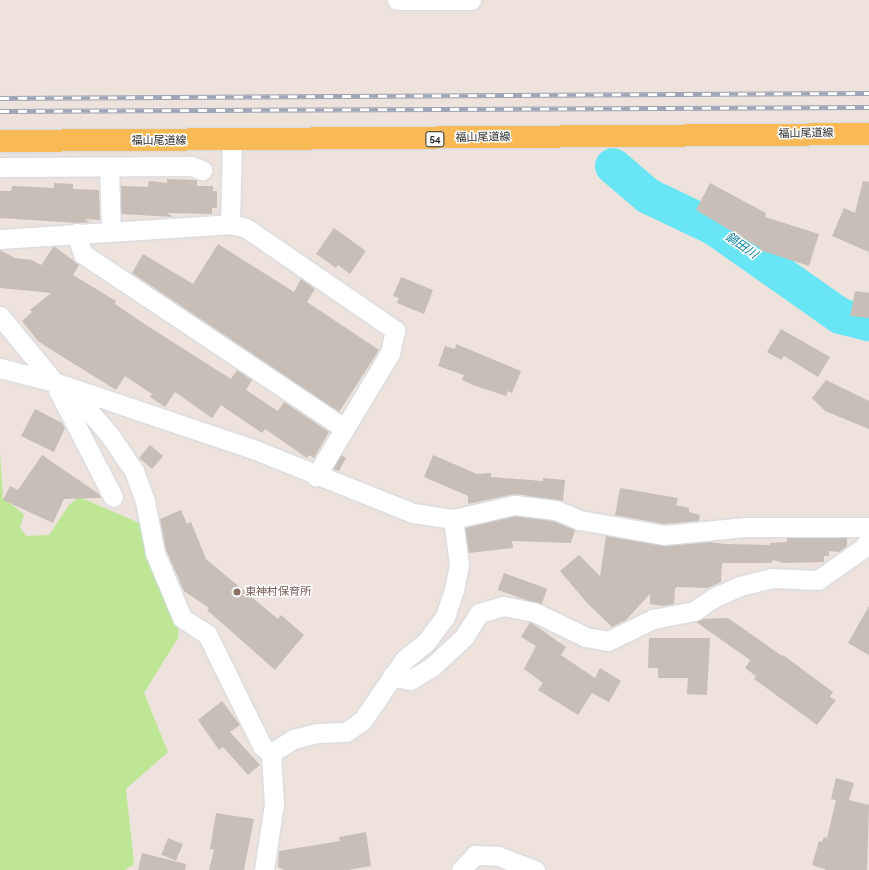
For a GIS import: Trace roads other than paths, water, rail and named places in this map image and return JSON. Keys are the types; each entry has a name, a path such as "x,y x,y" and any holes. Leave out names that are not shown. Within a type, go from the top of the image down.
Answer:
{"main road":[{"name":"福山尾道線","path":"0,141 232,141 869,134"}],"street":[{"path":"397,0 471,0"},
{"path":"230,224 232,141"},
{"path":"0,167 191,166 202,170"},
{"path":"109,167 111,231"},
{"path":"0,239 230,224 246,228 395,330 390,353 316,476"},
{"path":"76,233 83,254 345,429"},
{"path":"0,316 54,382 88,410 109,434 134,471 145,501 155,553 182,618 207,634 262,746 272,753"},
{"path":"0,368 54,382 253,449 316,476 413,513 453,519 514,505 556,510 580,520 664,535 746,527 869,527"},
{"path":"54,382 113,497"},
{"path":"264,870 274,804 272,753 276,748 293,739 317,733 346,732 362,721 404,660 426,642 445,617 454,590 460,564 453,519"},
{"path":"392,676 410,680 433,666 464,637 479,613 503,606 534,612 586,637 608,641 653,619 694,611 713,598 740,586 772,578 818,580 862,549 869,540"},
{"path":"461,870 475,855 498,856 534,870"}],"waterway":[{"name":"鍋田川","path":"613,166 648,196 715,228 840,316 869,323"}],"railway":[{"path":"0,98 869,93"},
{"path":"0,111 869,107"}],"place":[{"name":"東神村保育所","path":"237,592"}]}
